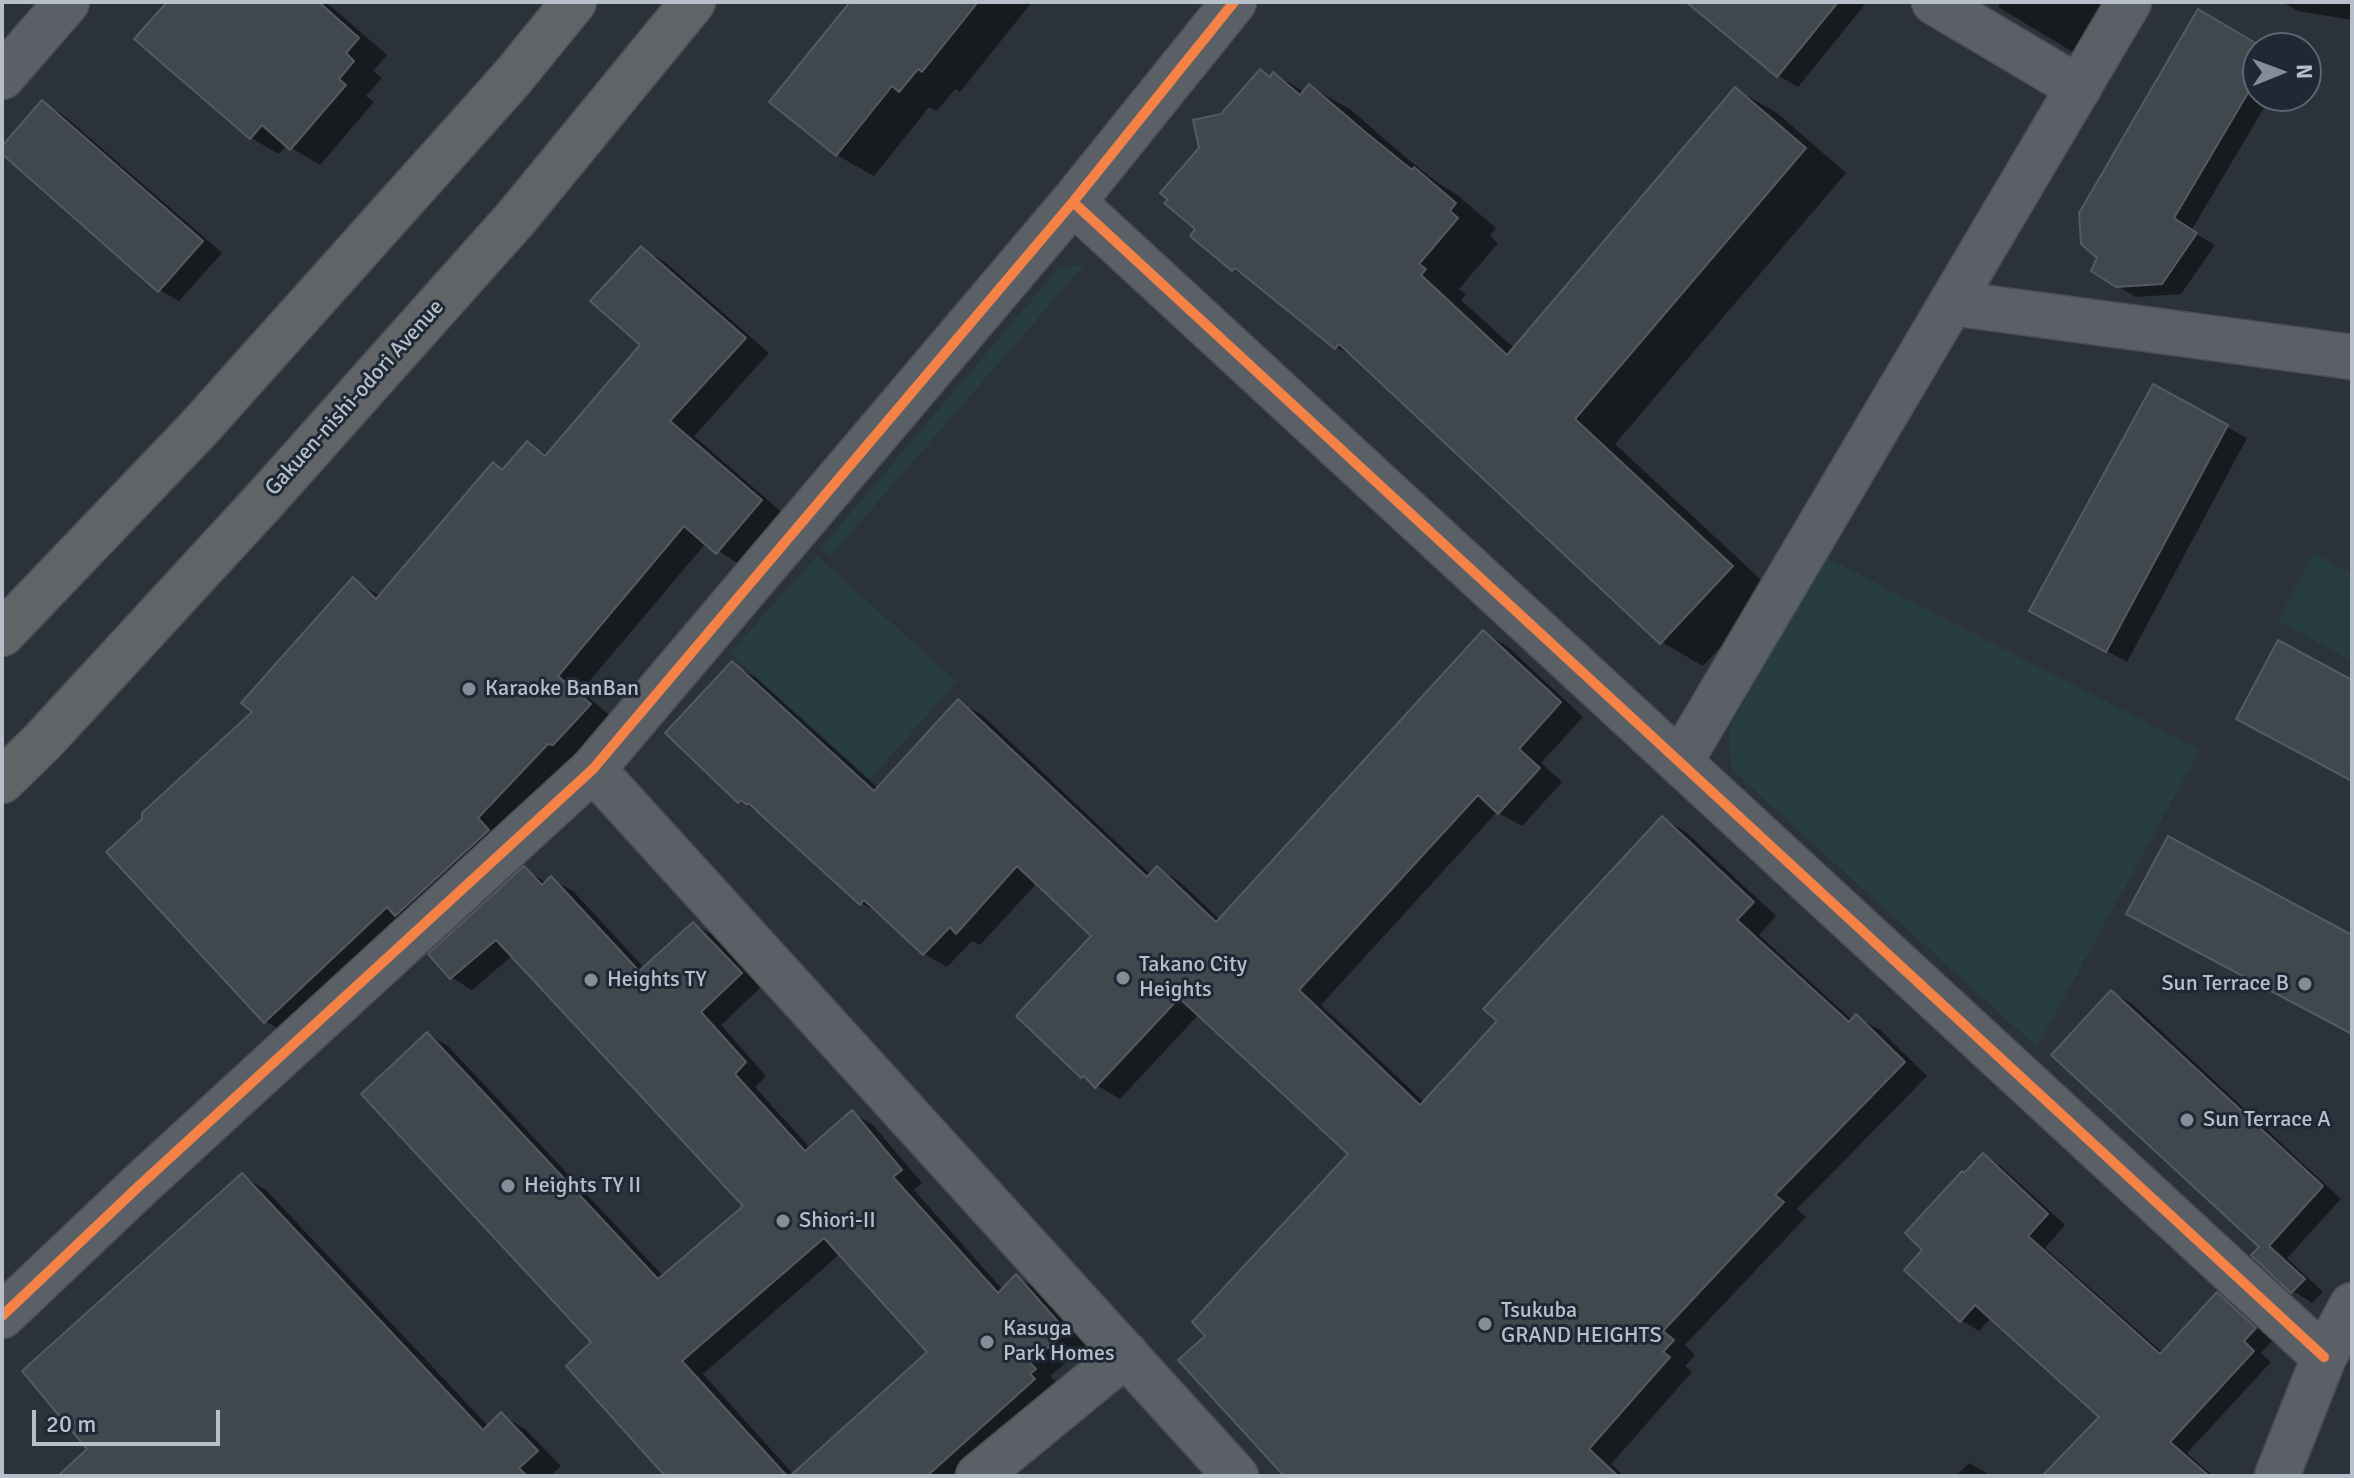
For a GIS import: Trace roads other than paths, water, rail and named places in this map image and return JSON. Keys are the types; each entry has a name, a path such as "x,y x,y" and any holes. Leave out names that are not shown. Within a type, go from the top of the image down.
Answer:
{"highway":[{"path":"2,634 198,429 512,78 574,2"},
{"name":"Gakuen-nishi-odori Avenue","path":"2,781 43,741 262,503 485,253 693,2"}],"street":[{"path":"2,77 67,2"},
{"path":"2,1316 593,769 1073,202 1234,2"},
{"path":"1934,2 2079,88"},
{"path":"1680,762 2129,2"},
{"path":"1073,202 2324,1357"},
{"path":"1952,303 2352,357"},
{"path":"593,769 1236,1476"},
{"path":"2277,1476 2324,1357 2352,1305"},
{"path":"978,1476 1126,1354"}],"place":[{"name":"Karaoke BanBan","path":"469,689"},
{"name":"Takano City Heights","path":"1123,978"},
{"name":"Heights TY","path":"591,980"},
{"name":"Sun Terrace B","path":"2305,984"},
{"name":"Sun Terrace A","path":"2187,1120"},
{"name":"Heights TY II","path":"508,1186"},
{"name":"Shiori-II","path":"783,1221"},
{"name":"Tsukuba GRAND HEIGHTS","path":"1485,1324"},
{"name":"Kasuga Park Homes","path":"987,1342"}]}
